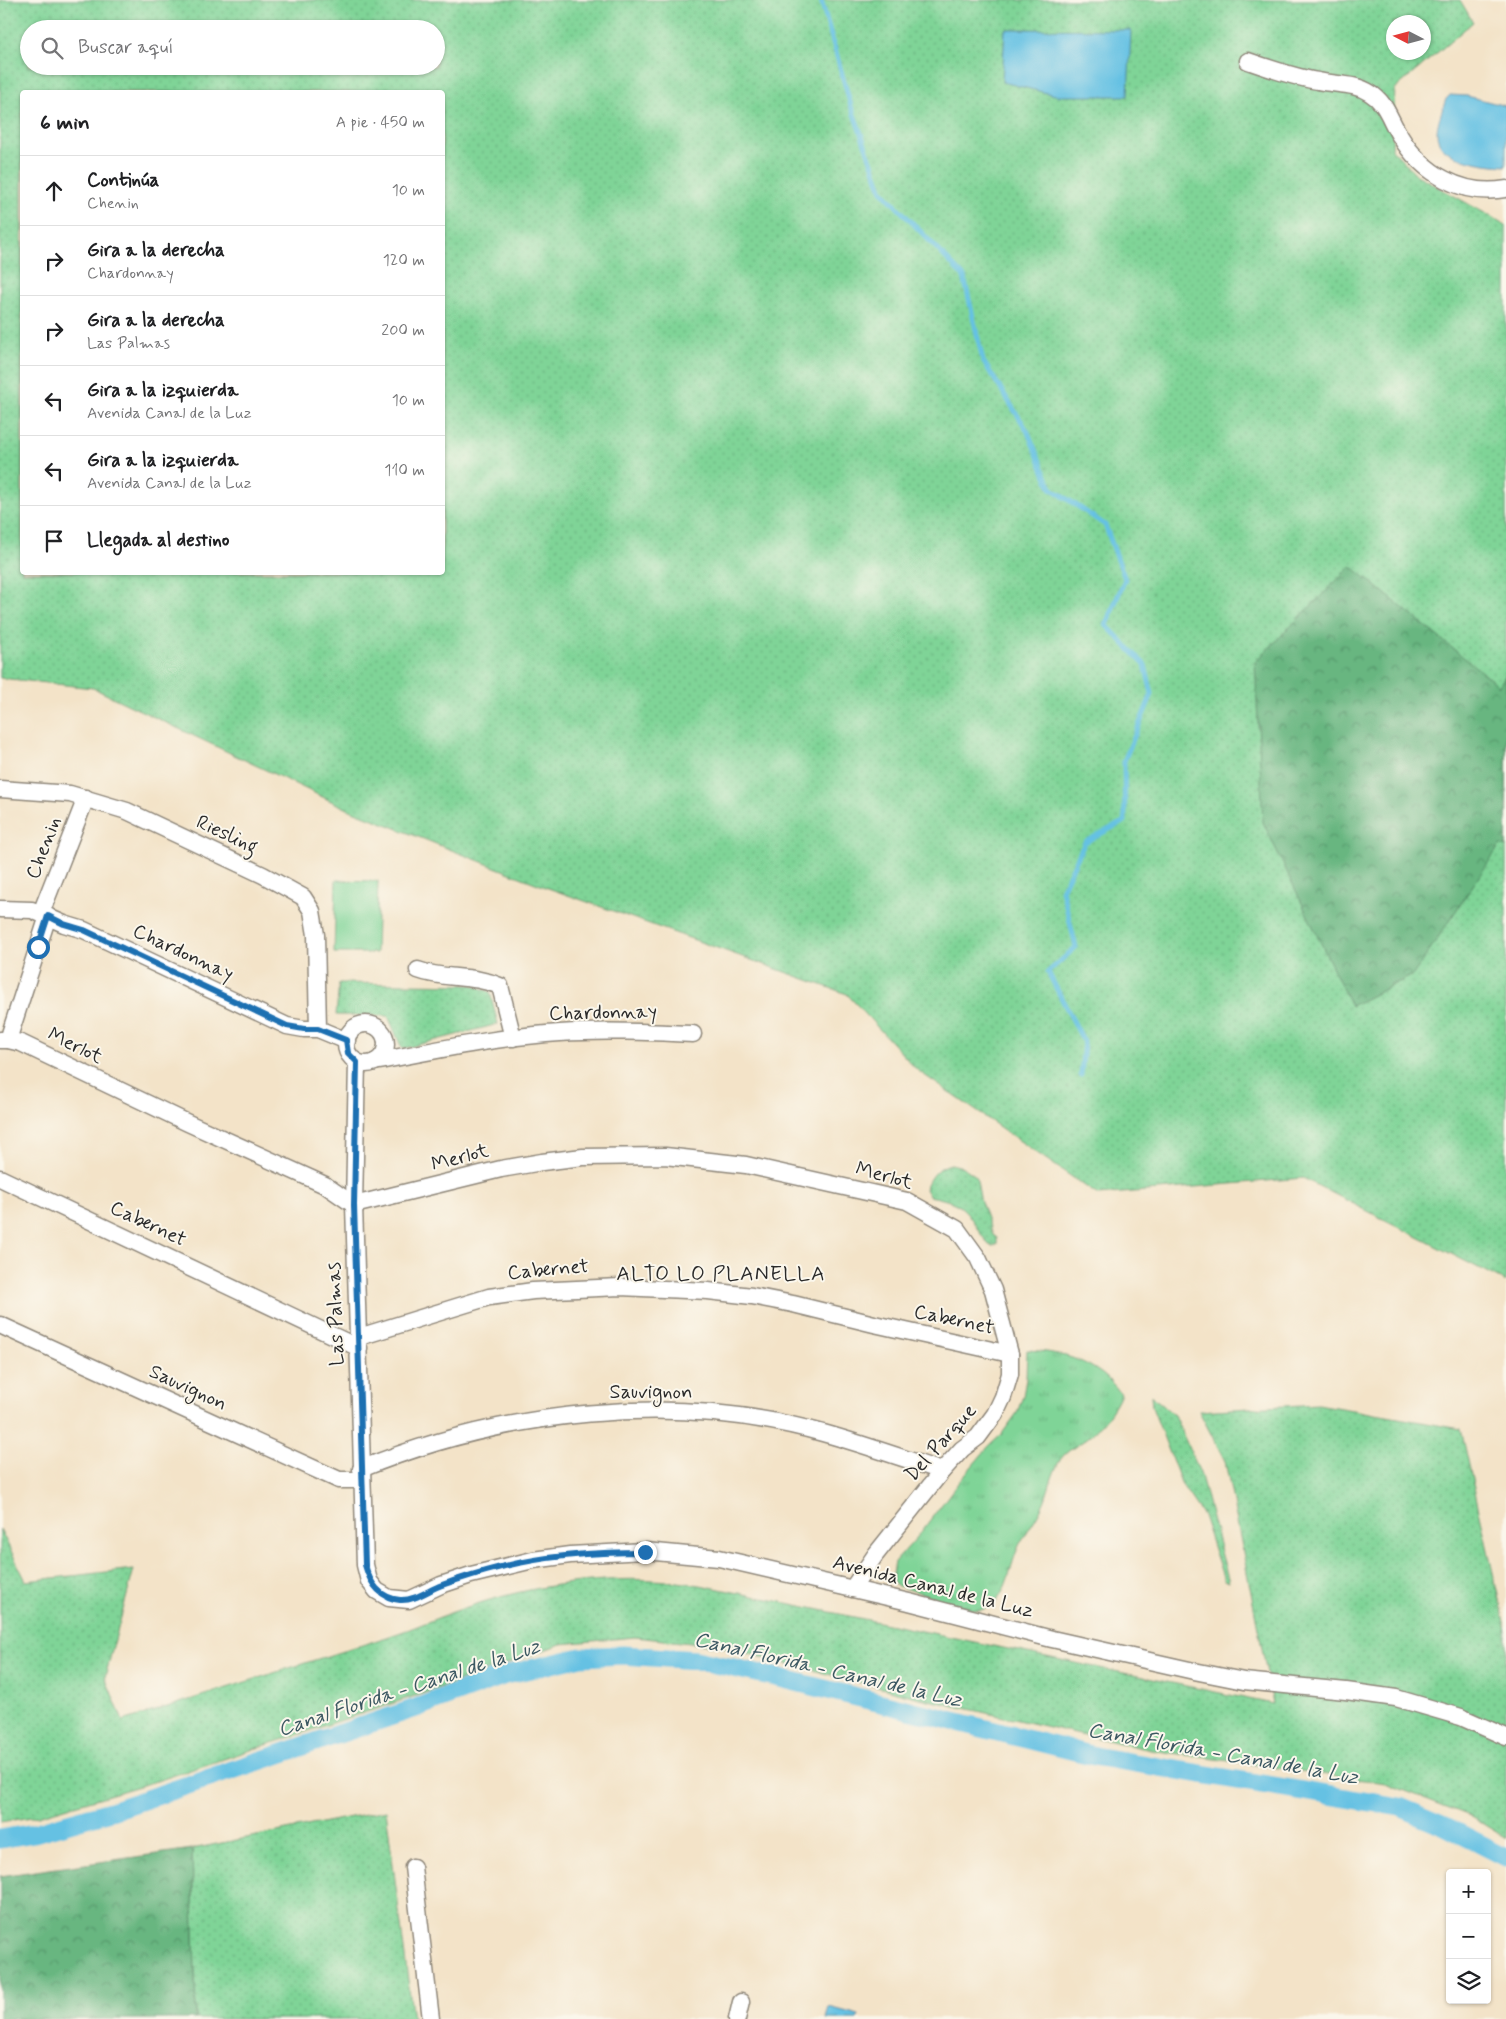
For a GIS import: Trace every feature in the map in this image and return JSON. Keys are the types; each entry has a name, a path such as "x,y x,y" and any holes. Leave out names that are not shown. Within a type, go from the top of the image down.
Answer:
{"street":[{"path":"1248,61 1294,76 1363,89 1380,101 1409,150 1430,172 1457,186 1486,191 1506,189"},
{"name":"Riesling","path":"0,788 45,791 86,798 127,811 263,875 303,897 312,911 316,935 318,1029"},
{"name":"Chenin","path":"4,1040 86,798"},
{"name":"Chardonnay","path":"0,909 32,910 64,924 84,930 287,1026 318,1029 346,1040"},
{"path":"418,970 428,974 485,980 500,986 514,1038"},
{"path":"346,1040 352,1030 358,1026 370,1025 380,1030 384,1035 384,1054 374,1062 362,1064 357,1062"},
{"name":"Chardonnay","path":"374,1062 456,1046 514,1038 604,1031 693,1034"},
{"name":"Merlot","path":"4,1040 21,1043 188,1123 325,1185 354,1205 502,1169 542,1162 583,1157 665,1156 746,1165 907,1201 957,1229"},
{"name":"Las Palmas","path":"346,1040 348,1053 357,1062 354,1205 365,1565"},
{"name":"Cabernet","path":"0,1178 359,1342 489,1297 542,1290 620,1286 708,1291 752,1296 1010,1354"},
{"name":"Del Parque","path":"852,1590 876,1554 942,1471 962,1449 978,1437 995,1414 1003,1397 1010,1374 1010,1354 993,1290 978,1258 957,1229"},
{"name":"Sauvignon","path":"0,1325 339,1480 361,1475 457,1437 524,1422 594,1413 647,1411 700,1413 779,1423 823,1432 942,1471"},
{"name":"Avenida Canal de la Luz","path":"365,1565 369,1581 378,1590 389,1598 409,1600 441,1585 502,1567 570,1555 607,1552 682,1554 719,1558 1052,1639 1235,1679 1396,1698 1461,1717 1506,1736"},
{"path":"413,1867 431,2019"},
{"path":"737,2019 741,2002"}],"green space":[{"path":"0,0 1460,0 1473,22 1431,58 1431,15 1386,15 1386,60 1429,60 1395,89 1392,149 1417,175 1506,225 1506,1282 1303,1178 1098,1195 917,1070 847,994 548,888 350,810 93,688 0,678"},
{"path":"1351,566 1499,686 1506,674 1506,847 1500,845 1413,975 1351,1006 1263,822 1255,662"},
{"path":"336,880 378,881 376,953 334,953"},
{"path":"339,983 473,985 490,992 498,1024 402,1049 388,1016 336,1015"},
{"path":"951,1164 963,1167 976,1176 981,1202 993,1235 997,1238 997,1244 989,1245 971,1218 961,1207 943,1199 929,1196 925,1189 932,1176 942,1167"},
{"path":"1027,1350 1067,1356 1102,1374 1121,1394 1115,1406 1096,1430 1061,1459 1055,1470 1043,1505 1017,1549 1006,1584 1001,1595 994,1603 986,1609 974,1610 895,1585 892,1580 895,1562 918,1536 961,1479 1001,1435 1017,1413 1026,1379"},
{"path":"1151,1395 1174,1415 1200,1472 1229,1582 1224,1580 1203,1516 1182,1485 1152,1407"},
{"path":"1318,1404 1461,1429 1506,1631 1506,1838 1470,1816 1385,1783 1151,1750 924,1699 719,1646 635,1637 561,1644 433,1690 163,1779 38,1816 0,1822 0,1529 26,1581 134,1569 105,1677 123,1721 387,1637 462,1609 501,1597 559,1585 617,1580 676,1582 705,1586 1273,1704 1225,1461 1199,1411"},
{"path":"386,1810 413,2019 196,2019 192,1849"},
{"path":"192,1849 196,2019 0,2019 0,1876"}],"water":[{"path":"1005,29 1131,30 1128,96 1059,96 1002,82"},
{"path":"1450,95 1467,96 1506,106 1506,166 1464,159 1453,155 1439,142 1438,124 1446,99"},
{"path":"829,2007 859,2015 857,2019 826,2019"}],"waterway":[{"path":"821,0 851,106 882,191 964,277 983,361 1027,430 1051,488 1105,525 1125,579 1106,625 1145,665 1152,694 1124,761 1125,821 1085,842 1062,890 1076,947 1048,972 1084,1042 1081,1075"},
{"name":"Canal Florida - Canal de la Luz","path":"0,1839 34,1833 114,1810 416,1708 505,1675 581,1657 623,1655 696,1660 780,1678 1099,1757 1400,1807 1443,1825 1506,1857"}],"district":[{"name":"ALTO LO PLANELLA","path":"721,1274"}],"route":[{"path":"38,947 48,916 64,924 84,930 287,1026 318,1029 346,1040 348,1053 357,1062 354,1205 365,1565 369,1581 378,1590 389,1598 409,1600 441,1585 471,1575 533,1560 607,1552 645,1552"}]}
